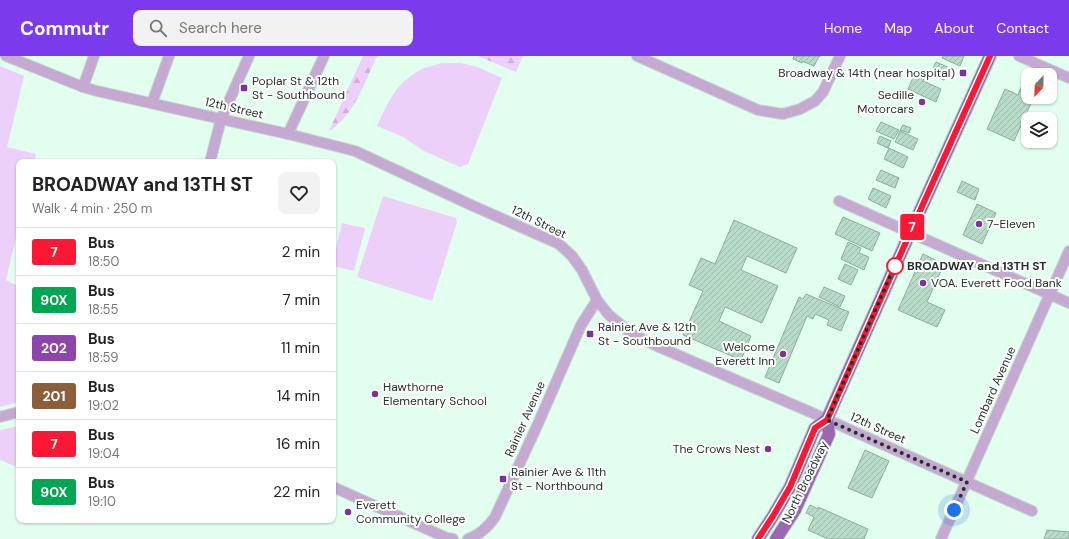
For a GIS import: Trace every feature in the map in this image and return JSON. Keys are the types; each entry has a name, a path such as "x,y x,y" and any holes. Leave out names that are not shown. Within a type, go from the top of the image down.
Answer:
{"main road":[{"path":"827,420 990,56"},
{"name":"North Broadway","path":"758,539 790,487 815,428 827,420 829,434 795,510 776,539"}],"street":[{"path":"83,87 94,56"},
{"path":"152,103 169,56"},
{"path":"211,159 221,119 249,56"},
{"path":"288,134 324,56"},
{"path":"637,56 758,110 783,114 800,109 815,101 822,92 840,56"},
{"path":"1019,56 1069,78"},
{"name":"12th Street","path":"13,57 83,87 288,134 355,151 559,244 572,256 582,270 597,300 609,315 632,334 1032,511"},
{"path":"839,202 1069,303"},
{"name":"Lombard Avenue","path":"941,539 1069,251"},
{"name":"Rainier Avenue","path":"468,539 479,534 488,527 495,517 581,325 597,300"},
{"path":"0,417 16,413"},
{"path":"336,488 450,538"}],"green space":[{"path":"363,56 378,56 352,108 337,125 329,131"},
{"path":"478,56 523,56 516,72"},
{"path":"442,63 461,63 477,67 502,78 468,164 460,167 424,151 403,137 377,126 390,100 400,85 424,68"},
{"path":"0,66 24,76 7,147 36,154 35,159 16,159 16,238 6,280 16,285 16,403 0,407"},
{"path":"383,196 456,218 457,222 432,301 357,277"},
{"path":"342,223 365,228 354,271 336,267 336,248"},
{"path":"16,427 16,467 0,460 0,430"}],"building":[{"path":"794,56 819,56 814,66 793,59"},
{"path":"943,56 964,56 960,66 942,58"},
{"path":"936,62 950,68 944,80 932,75"},
{"path":"916,71 925,75 923,81 941,89 936,102 908,89"},
{"path":"1021,88 1021,104 1031,104 1027,112 1021,112 1021,125 1014,141 987,129 1005,89 1018,95"},
{"path":"881,122 899,130 894,139 876,131"},
{"path":"903,125 911,128 909,133 900,130"},
{"path":"900,131 918,139 913,150 895,142"},
{"path":"880,136 891,141 888,148 877,143"},
{"path":"889,148 908,157 903,168 884,159"},
{"path":"881,170 899,178 895,188 876,180"},
{"path":"962,181 979,189 975,200 957,192"},
{"path":"873,188 891,196 886,208 868,199"},
{"name":"7-Eleven","path":"977,204 996,213 982,244 963,235"},
{"path":"843,217 880,233 872,251 835,234"},
{"path":"734,220 797,248 786,273 747,256 741,270 778,286 762,323 725,307 719,321 751,336 741,360 683,335 703,291 689,285 701,258 715,264"},
{"path":"848,242 861,248 859,253 869,257 864,270 841,259"},
{"name":"VOA. Everett Food Bank","path":"923,254 944,264 927,302 945,310 937,327 898,310"},
{"path":"845,264 858,270 851,285 838,279"},
{"path":"824,287 845,296 840,307 819,297"},
{"name":"Welcome Everett Inn","path":"806,294 849,312 841,331 827,325 829,320 815,314 813,319 807,316 779,383 765,377 799,297 803,299"},
{"path":"865,450 889,461 872,498 848,488"},
{"path":"810,505 818,509 818,507 868,529 864,539 828,539 808,530 814,517 806,513"},
{"path":"1047,530 1069,532 1069,539 1044,539"}],"bus line":[{"name":"7","path":"758,539 790,487 815,428 827,420 990,56"}],"place":[{"name":"Broadway & 14th (near hospital)","path":"963,73"},
{"name":"Poplar St & 12th St - Southbound","path":"244,88"},
{"name":"Sedille Motorcars","path":"922,102"},
{"name":"7-Eleven","path":"979,224"},
{"name":"BROADWAY and 13TH ST","path":"895,266"},
{"name":"VOA. Everett Food Bank","path":"923,283"},
{"name":"Rainier Ave & 12th St - Southbound","path":"590,334"},
{"name":"Welcome Everett Inn","path":"783,354"},
{"name":"Hawthorne Elementary School","path":"375,394"},
{"name":"The Crows Nest","path":"768,449"},
{"name":"Rainier Ave & 11th St - Northbound","path":"503,479"},
{"name":"Everett Community College","path":"348,512"}],"route":[{"path":"895,266 827,420 967,482 954,510"}]}
